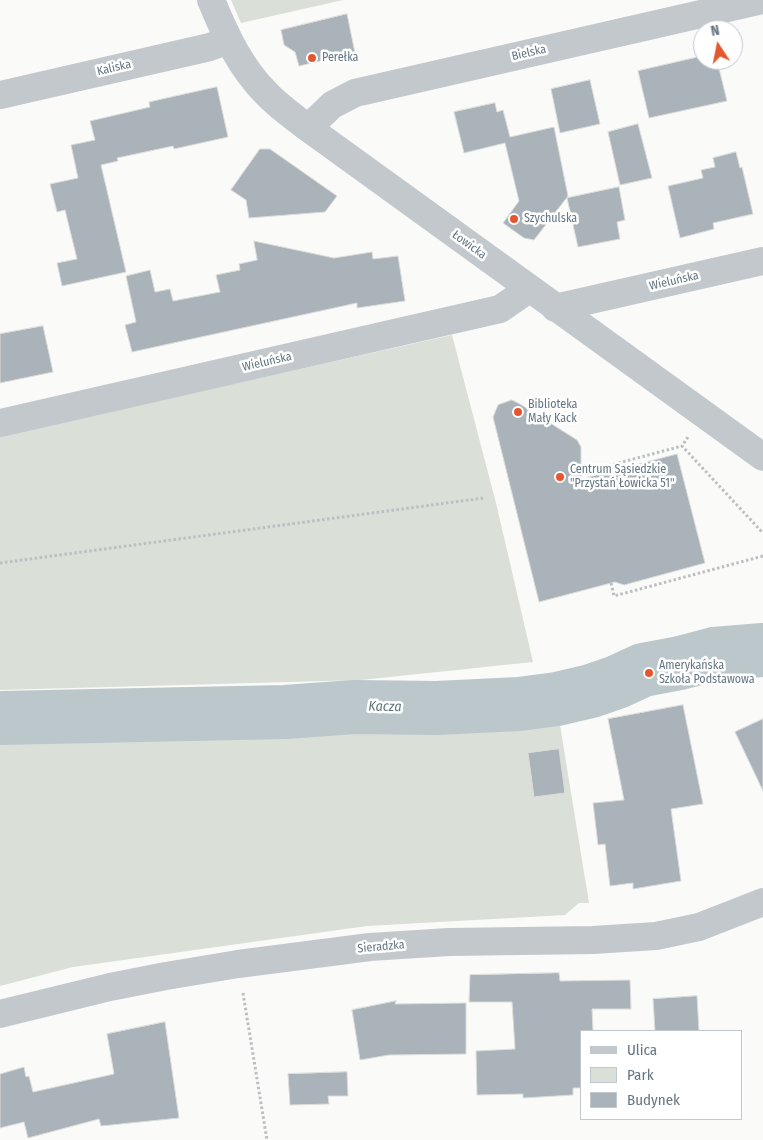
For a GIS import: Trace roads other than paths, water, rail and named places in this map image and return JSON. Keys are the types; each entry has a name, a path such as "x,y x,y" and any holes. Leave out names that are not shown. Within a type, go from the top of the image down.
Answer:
{"street":[{"name":"Łowicka","path":"211,0 228,40 248,72 266,94 308,128 763,457"},
{"name":"Bielska","path":"308,128 332,105 354,93 762,0"},
{"name":"Kaliska","path":"0,94 210,47 228,40"},
{"name":"Wieluńska","path":"555,308 763,260"},
{"name":"Wieluńska","path":"0,423 500,309 529,289"},
{"name":"Sieradzka","path":"0,1014 110,987 238,964 370,947 449,942 593,940 656,936 699,927 763,902"}],"waterway":[{"name":"Kacza","path":"0,718 285,712 354,707 437,708 519,704 557,699 591,691 643,670 714,654 763,650"}],"place":[{"name":"Perełka","path":"312,58"},
{"name":"Szychulska","path":"514,219"},
{"name":"Biblioteka Mały Kack","path":"518,412"},
{"name":"Centrum Sąsiedzkie \"Przystań Łowicka 51\"","path":"560,477"},
{"name":"Amerykańska Szkoła Podstawowa","path":"649,673"}]}
